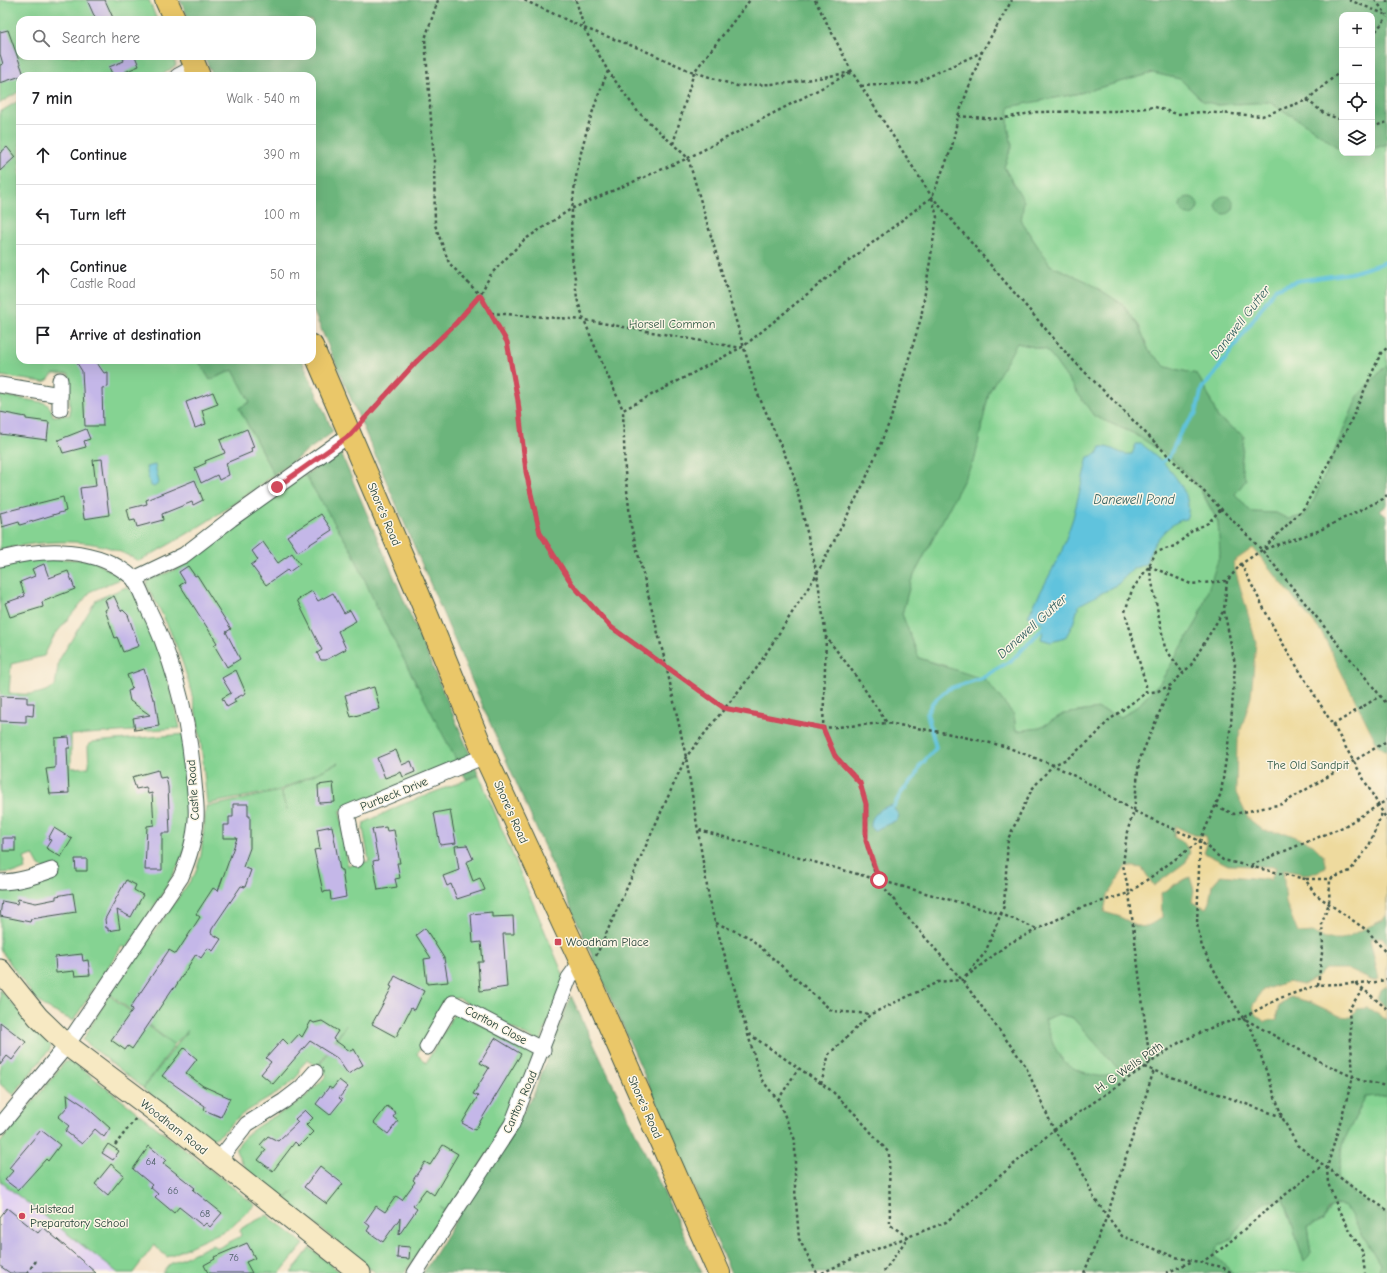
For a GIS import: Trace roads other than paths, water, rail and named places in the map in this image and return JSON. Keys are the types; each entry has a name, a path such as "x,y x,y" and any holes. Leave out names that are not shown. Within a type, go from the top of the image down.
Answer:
{"main road":[{"path":"166,0 173,16"},
{"name":"Shore's Road","path":"316,355 486,756 584,969 719,1273"}],"street":[{"path":"0,385 60,395"},
{"path":"0,559 14,555 66,551 92,556 115,567 134,579 184,555 231,519 350,435"},
{"name":"Castle Road","path":"0,1126 67,1045 181,877 192,848 195,833 196,812 187,722 173,671 155,621 134,579"},
{"name":"Purbeck Drive","path":"356,860 347,813 486,756"},
{"path":"0,882 10,882 32,878 52,870"},
{"name":"Carlton Road","path":"415,1273 512,1124 543,1050 569,978 584,969"},
{"name":"Woodham Road","path":"0,970 38,1017 67,1045 147,1105 360,1273"},
{"name":"Carlton Close","path":"427,1047 453,1003 543,1050"},
{"path":"218,1161 247,1124 284,1101 300,1088 315,1072"}],"water":[{"name":"Danewell Pond","path":"1136,444 1141,444 1158,458 1182,487 1187,498 1188,509 1186,519 1170,526 1161,535 1151,550 1147,563 1133,569 1117,585 1079,605 1073,624 1065,638 1051,642 1041,639 1045,625 1028,616 1061,553 1073,518 1088,457 1097,454 1100,447 1132,454"},
{"path":"155,465 159,483 154,487 150,485 146,467"},
{"path":"892,805 899,816 897,820 873,831 871,822 873,818 879,811"}],"waterway":[{"name":"Danewell Gutter","path":"1162,462 1169,457 1181,431 1196,413 1202,388 1214,375 1275,289 1297,281 1351,273 1387,262"},
{"name":"Danewell Gutter","path":"894,806 901,793 915,777 920,766 936,748 927,713 933,702 948,689 982,678 1012,660 1048,623"}],"place":[{"name":"Woodham Place","path":"558,942"},
{"name":"Halstead Preparatory School","path":"22,1216"}],"park label":[{"name":"Horsell Common","path":"672,324"},
{"name":"The Old Sandpit","path":"1308,765"}]}
